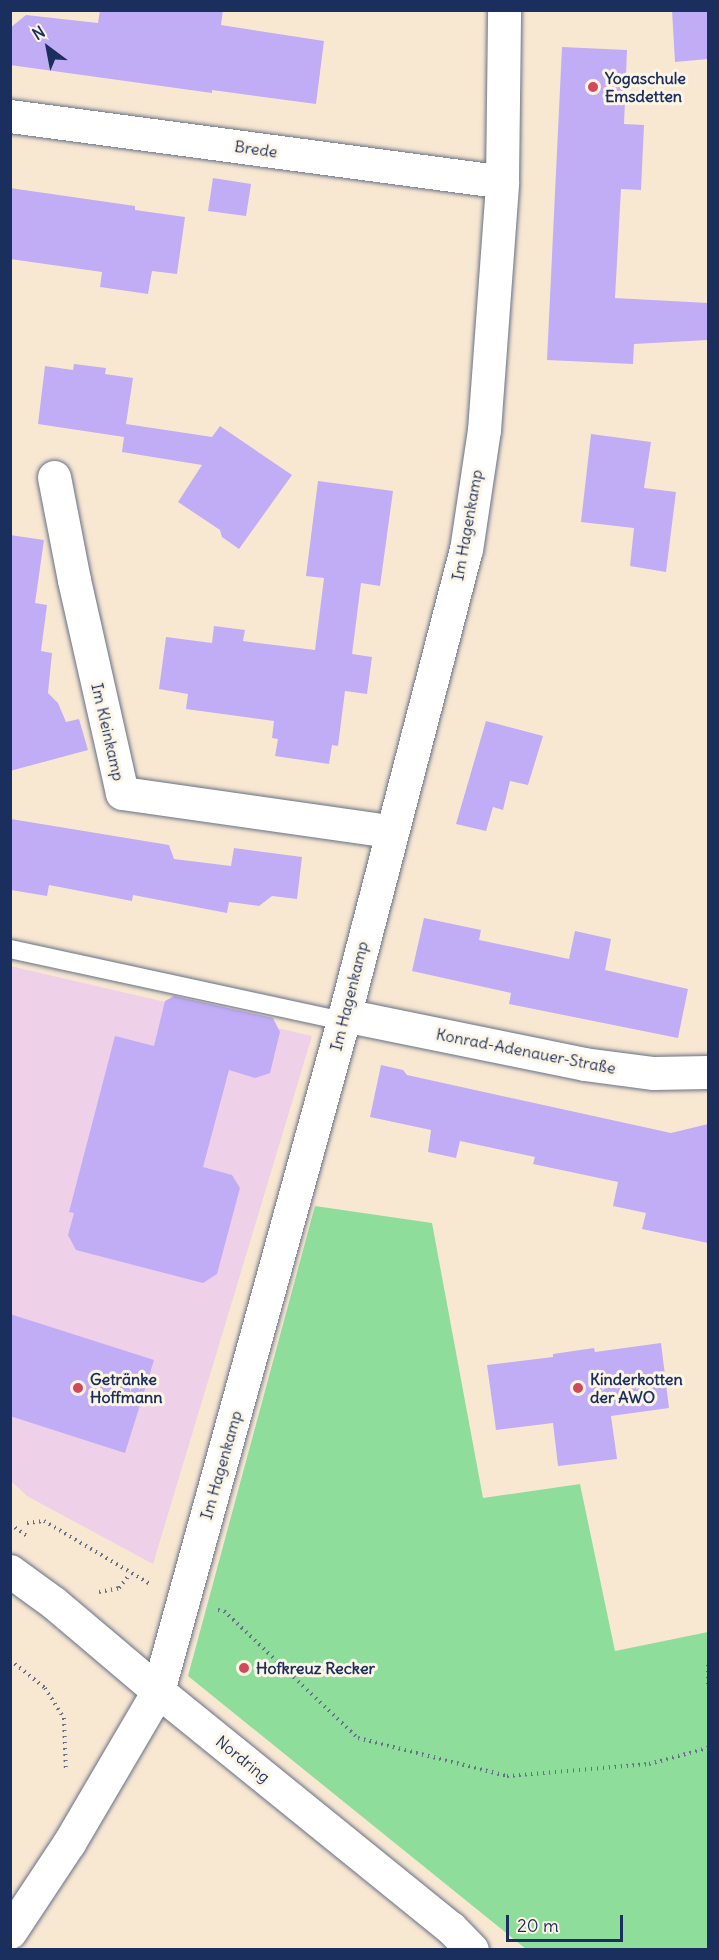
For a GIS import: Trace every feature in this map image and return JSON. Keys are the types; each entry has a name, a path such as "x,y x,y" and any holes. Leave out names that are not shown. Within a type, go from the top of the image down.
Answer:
{"street":[{"name":"Im Hagenkamp","path":"10,1932 69,1844 158,1691 344,1018 390,831 466,550 484,430 502,182 504,10"},
{"name":"Brede","path":"10,116 502,182"},
{"name":"Im Kleinkamp","path":"54,477 74,580 122,793 390,831"},
{"name":"Konrad-Adenauer-Straße","path":"344,1018 584,1064 653,1073 708,1072"},
{"name":"Nordring","path":"10,1571 54,1603 158,1691 451,1928 472,1950"}],"lane":[{"path":"10,949 344,1018"}],"path":[{"path":"27,1523 44,1521 130,1574 183,1602 224,1611 358,1738 507,1776 649,1764 708,1748"},
{"path":"10,1524 28,1538"},
{"path":"90,1586 99,1592 119,1588 130,1574"},
{"path":"10,1660 45,1688 64,1718 66,1775"},
{"path":"708,1665 708,1689"}],"shaded area":[{"path":"10,966 312,1036 153,1564 27,1496 11,1481"}],"green space":[{"path":"315,1206 432,1223 483,1498 580,1484 615,1651 708,1632 708,1949 526,1949 188,1676"}],"building":[{"path":"100,10 223,10 221,25 324,41 316,104 212,90 212,93 10,65 10,28 26,15 98,23"},
{"path":"672,10 708,10 708,59 675,62"},
{"path":"562,47 627,50 624,124 644,125 641,190 621,189 615,298 708,303 708,340 634,344 633,364 547,360"},
{"path":"213,178 251,184 246,216 208,211"},
{"path":"10,188 135,206 135,210 185,217 177,274 152,271 148,294 100,287 102,272 10,259"},
{"path":"74,364 106,368 105,374 133,378 126,424 212,437 220,426 292,475 239,549 222,537 220,530 178,502 202,465 122,452 124,437 38,424 45,366 73,370"},
{"path":"591,434 651,442 644,488 676,492 666,572 630,566 634,528 581,522"},
{"path":"318,481 393,491 380,586 361,583 352,654 372,657 367,694 345,691 338,746 332,745 329,764 275,756 278,739 272,738 274,721 186,709 188,694 159,689 166,637 212,643 214,626 245,630 243,641 315,650 324,578 306,576"},
{"path":"10,535 44,540 35,603 47,605 41,651 52,653 48,693 58,703 66,722 79,719 88,750 10,771"},
{"path":"486,721 543,736 528,785 510,781 503,810 493,807 486,831 456,824"},
{"path":"11,819 169,845 174,859 231,866 234,848 302,857 297,899 272,896 259,906 229,902 227,913 133,895 132,901 49,885 47,896 11,890"},
{"path":"424,918 481,930 479,940 569,959 575,931 611,939 605,970 688,989 678,1038 509,1004 511,993 412,971"},
{"path":"174,996 273,1018 280,1032 270,1073 255,1078 229,1070 203,1167 232,1175 240,1188 217,1274 203,1283 76,1250 68,1235 74,1213 69,1212 115,1036 154,1046 165,1001"},
{"path":"381,1065 403,1070 407,1075 671,1133 708,1124 708,1243 642,1229 646,1213 613,1206 618,1182 533,1164 535,1157 460,1141 456,1158 428,1152 431,1130 370,1117"},
{"name":"Getränke Hoffmann","path":"10,1314 154,1360 125,1453 10,1416"},
{"name":"Kinderkotten der AWO","path":"661,1343 669,1408 611,1416 617,1459 558,1466 553,1423 496,1430 487,1365 553,1357 553,1354 594,1348 595,1352"}],"place":[{"name":"Yogaschule Emsdetten","path":"593,87"},
{"name":"Getränke Hoffmann","path":"78,1388"},
{"name":"Kinderkotten der AWO","path":"578,1388"},
{"name":"Hofkreuz Recker","path":"244,1668"}]}
